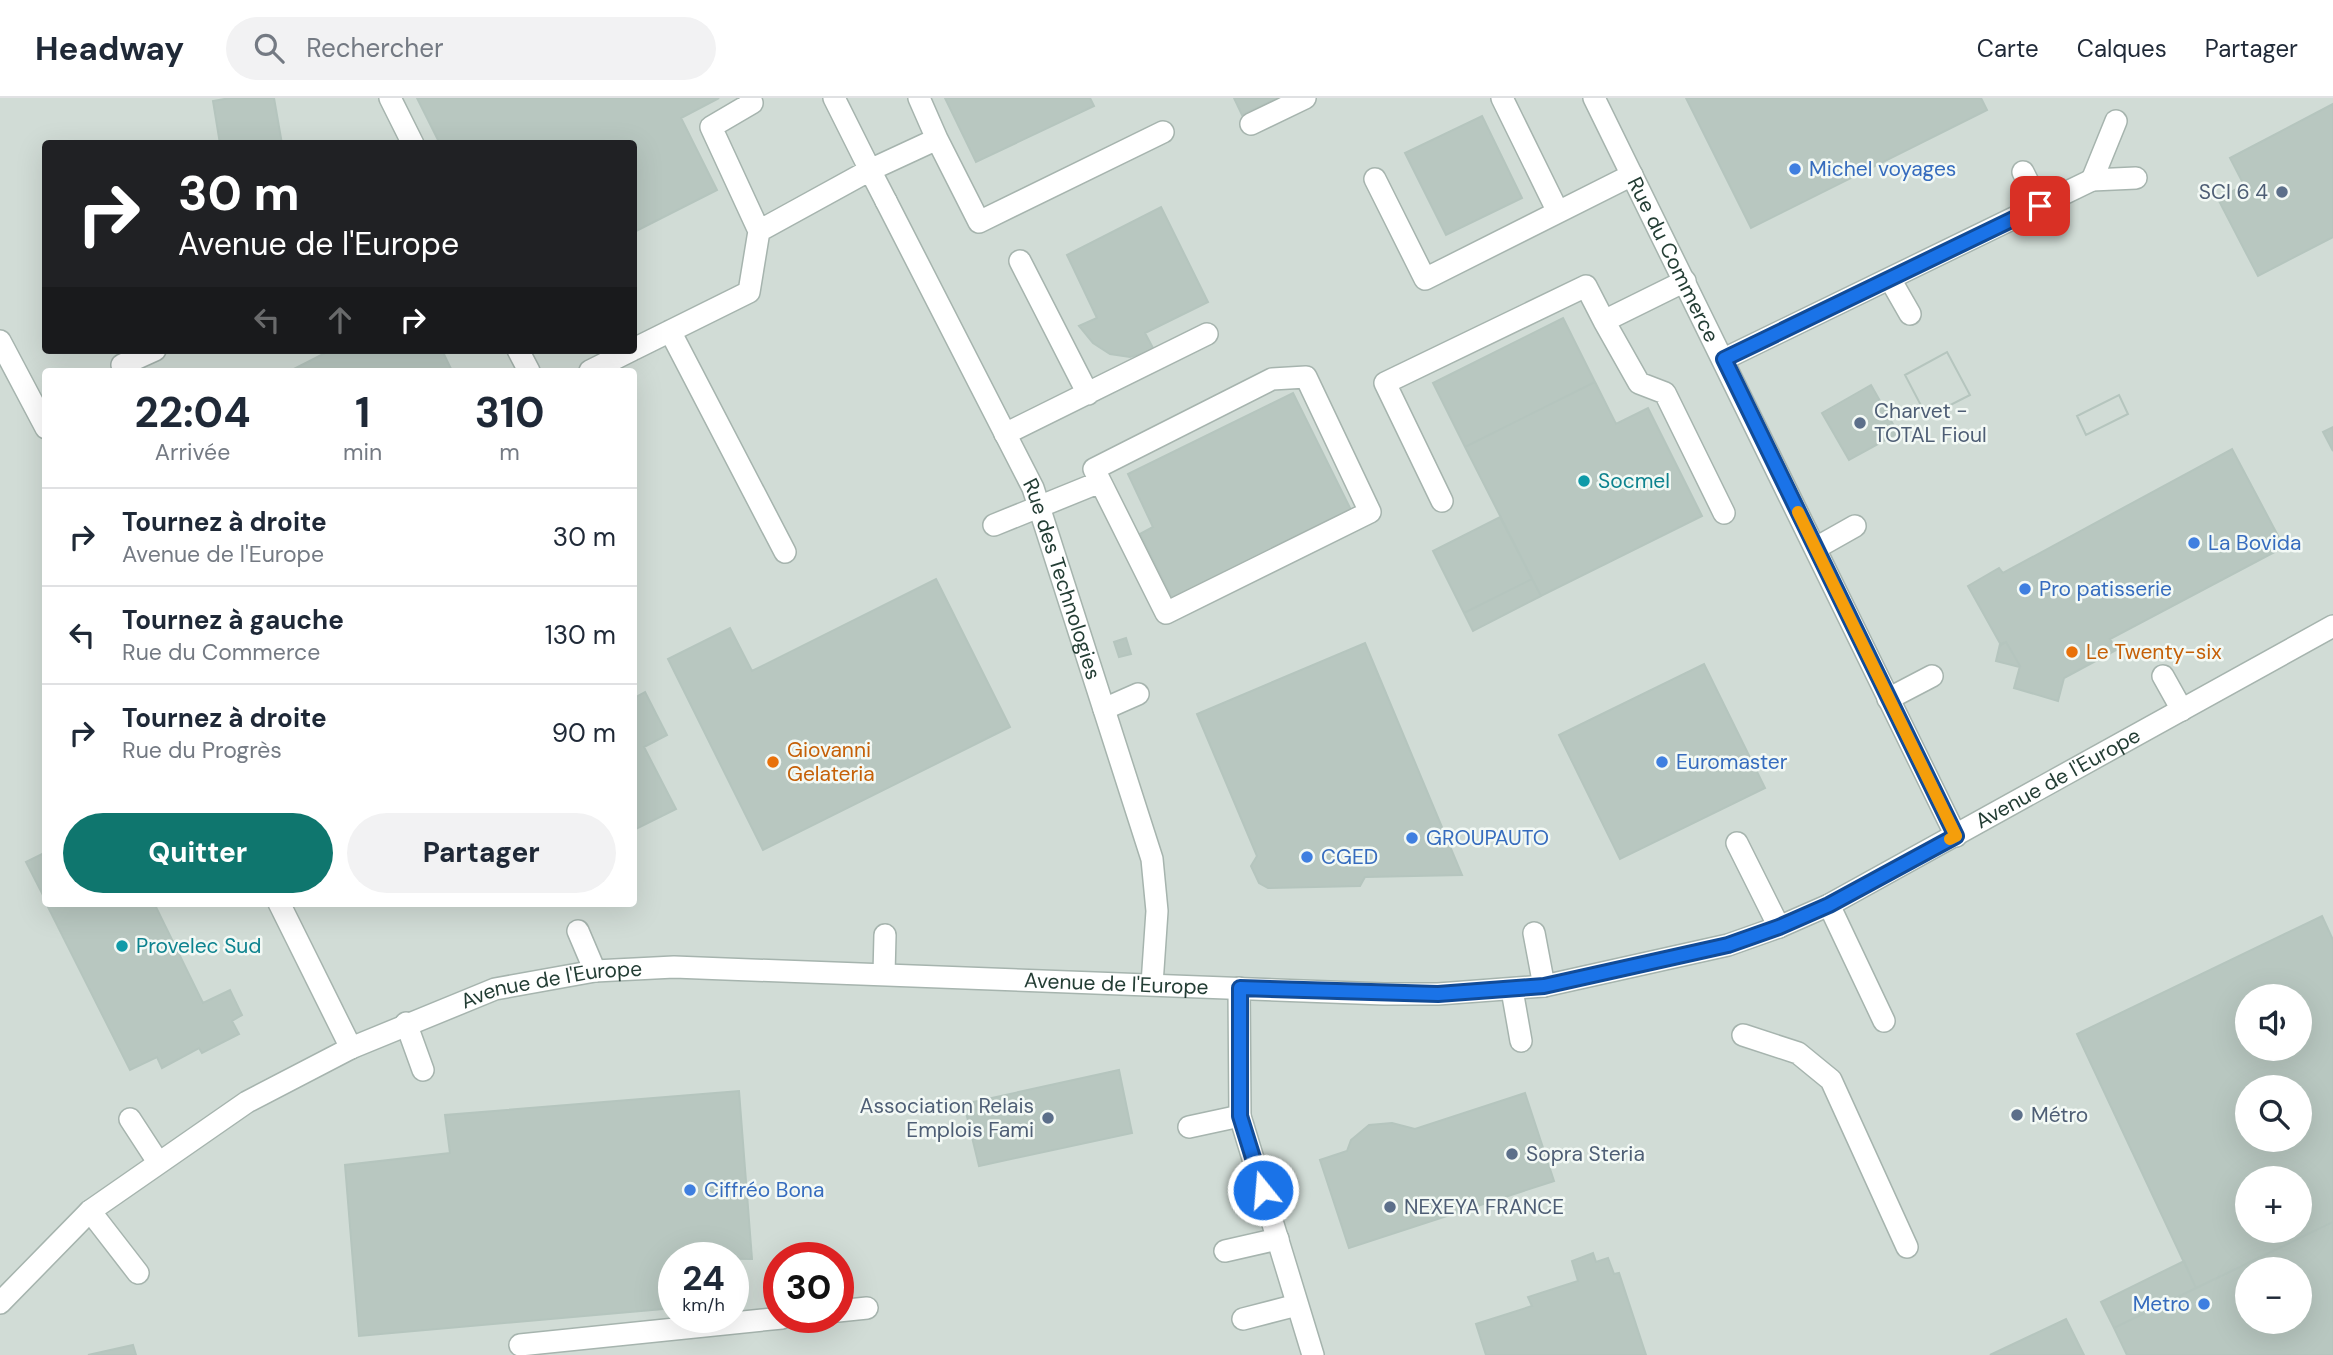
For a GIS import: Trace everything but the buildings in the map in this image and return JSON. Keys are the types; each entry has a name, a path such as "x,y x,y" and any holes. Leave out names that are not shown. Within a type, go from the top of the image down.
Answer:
{"street":[{"path":"390,98 411,140"},
{"path":"637,348 749,292 759,231 711,127 752,103 750,98"},
{"name":"Rue des Technologies","path":"834,98 1005,434 1038,505 1152,859 1157,911 1152,984"},
{"path":"919,98 979,222 1163,132"},
{"path":"1251,124 1305,98"},
{"path":"1502,98 1558,212"},
{"name":"Rue du Commerce","path":"1594,98 1956,836"},
{"path":"2092,180 2116,121"},
{"path":"759,231 870,170 937,139"},
{"path":"2023,172 2040,206"},
{"path":"1375,179 1424,279 1632,175"},
{"path":"1724,359 2092,180 2136,178"},
{"path":"1020,261 1088,394"},
{"path":"1890,279 1910,314"},
{"path":"1604,321 1685,281"},
{"path":"1442,501 1385,383 1586,286 1639,383 1665,393 1724,513"},
{"path":"670,331 785,552"},
{"path":"1005,434 1207,334"},
{"path":"0,341 42,420"},
{"path":"122,362 144,354"},
{"path":"596,368 625,354"},
{"path":"1306,377 1370,512 1166,613 1100,482 1094,469 1272,379 1306,377"},
{"path":"995,525 1038,505 1100,482"},
{"path":"1816,548 1855,526"},
{"name":"Avenue de l'Europe","path":"4,1292 90,1211 247,1102 351,1048 406,1023 495,989 596,971 674,967 1398,994 1512,990 1544,986 1728,945 1829,905 2333,626"},
{"path":"1888,699 1932,676"},
{"path":"2163,676 2182,710"},
{"path":"1104,709 1138,694"},
{"path":"1737,843 1779,927"},
{"path":"1829,905 1884,1021"},
{"path":"281,907 351,1048"},
{"path":"578,931 596,971"},
{"path":"1534,933 1544,986"},
{"path":"884,974 885,936"},
{"path":"1240,988 1240,1116 1313,1355"},
{"path":"1512,990 1521,1041"},
{"path":"406,1023 422,1070"},
{"path":"1743,1035 1798,1053 1831,1080 1907,1247"},
{"path":"1189,1127 1240,1116"},
{"path":"130,1119 158,1162"},
{"path":"90,1211 138,1273"},
{"path":"1225,1251 1278,1239"},
{"path":"1243,1319 1297,1305"},
{"path":"854,1309 867,1308"},
{"path":"520,1345 763,1320"}],"shaded area":[{"path":"0,98 2333,98 2333,1355 0,1355"}],"slow traffic":[{"path":"1798,512 1956,836 1950,839"}],"place":[{"name":"Michel voyages","path":"1795,169"},
{"name":"SCI 6 4","path":"2282,192"},
{"name":"Charvet - TOTAL Fioul","path":"1860,423"},
{"name":"Socmel","path":"1584,481"},
{"name":"La Bovida","path":"2194,543"},
{"name":"Pro patisserie","path":"2025,589"},
{"name":"Le Twenty-six","path":"2072,652"},
{"name":"Giovanni Gelateria","path":"773,762"},
{"name":"Euromaster","path":"1662,762"},
{"name":"GROUPAUTO","path":"1412,838"},
{"name":"CGED","path":"1307,857"},
{"name":"Provelec Sud","path":"122,946"},
{"name":"Métro","path":"2017,1115"},
{"name":"Association Relais Emplois Fami","path":"1048,1118"},
{"name":"Sopra Steria","path":"1512,1154"},
{"name":"Ciffréo Bona","path":"690,1190"},
{"name":"NEXEYA FRANCE","path":"1390,1207"},
{"name":"Metro","path":"2204,1304"}],"route":[{"path":"1263,1190 1240,1116 1240,988 1438,994 1544,986 1728,945 1779,927 1829,905 1956,836 1724,359 2040,206"}]}
